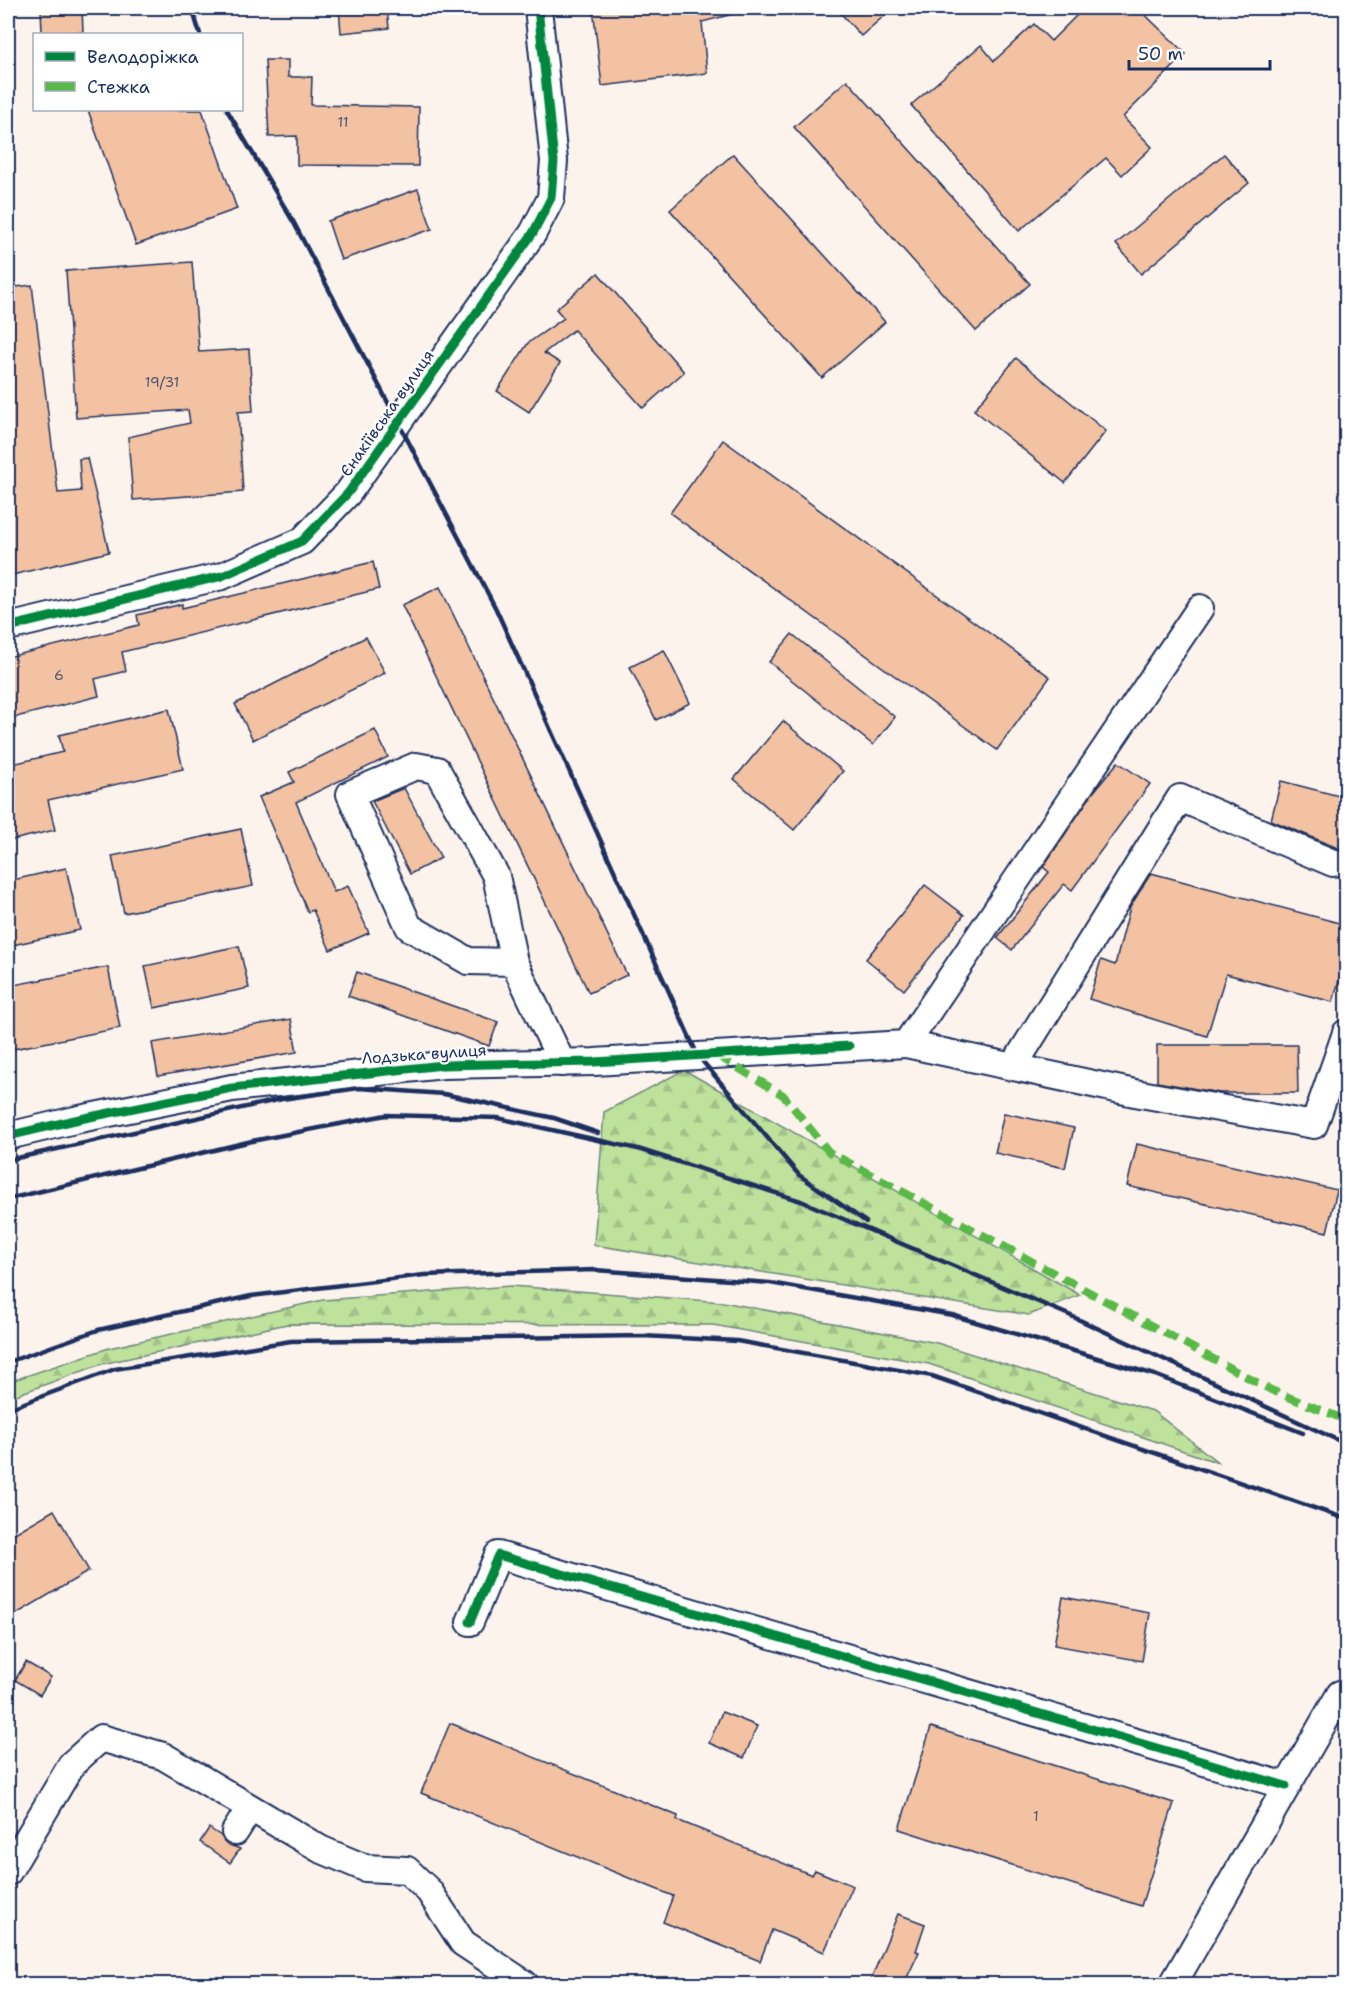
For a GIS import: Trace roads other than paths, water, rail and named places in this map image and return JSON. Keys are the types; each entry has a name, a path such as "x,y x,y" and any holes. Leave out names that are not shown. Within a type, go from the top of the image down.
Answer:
{"street":[{"name":"Єнакіївська вулиця","path":"8,627 222,576 302,541 348,494 533,233 550,198 554,161 538,8"},
{"path":"906,1044 1200,608"},
{"path":"514,962 468,961 409,927 350,794 416,766 437,770 496,876 514,962 562,1063"},
{"path":"1013,1067 1180,798 1333,863"},
{"name":"Лодзька вулиця","path":"8,1136 75,1119 232,1088 443,1065 562,1063 906,1044 1314,1125 1347,1034"},
{"path":"470,1622 498,1555 1286,1786"},
{"path":"1173,1984 1286,1786 1343,1693"},
{"path":"8,1872 72,1764 101,1738 163,1756 320,1849 365,1868 407,1870 429,1892 463,1943 525,1984"},
{"path":"235,1832 250,1808"}],"railway":[{"path":"192,8 200,33"},
{"path":"228,111 294,223 496,609 698,1056 799,1175 866,1222"},
{"path":"8,1160 282,1099 359,1088 444,1094 554,1118 598,1133"},
{"path":"8,1199 252,1141 386,1115 498,1118 638,1149 801,1201 1069,1315 1346,1444"},
{"path":"8,1362 98,1330 251,1296 424,1275 595,1270 770,1283 952,1315 1155,1375 1303,1433"},
{"path":"8,1409 115,1369 291,1341 643,1336 737,1341 932,1376 1346,1519"}]}
